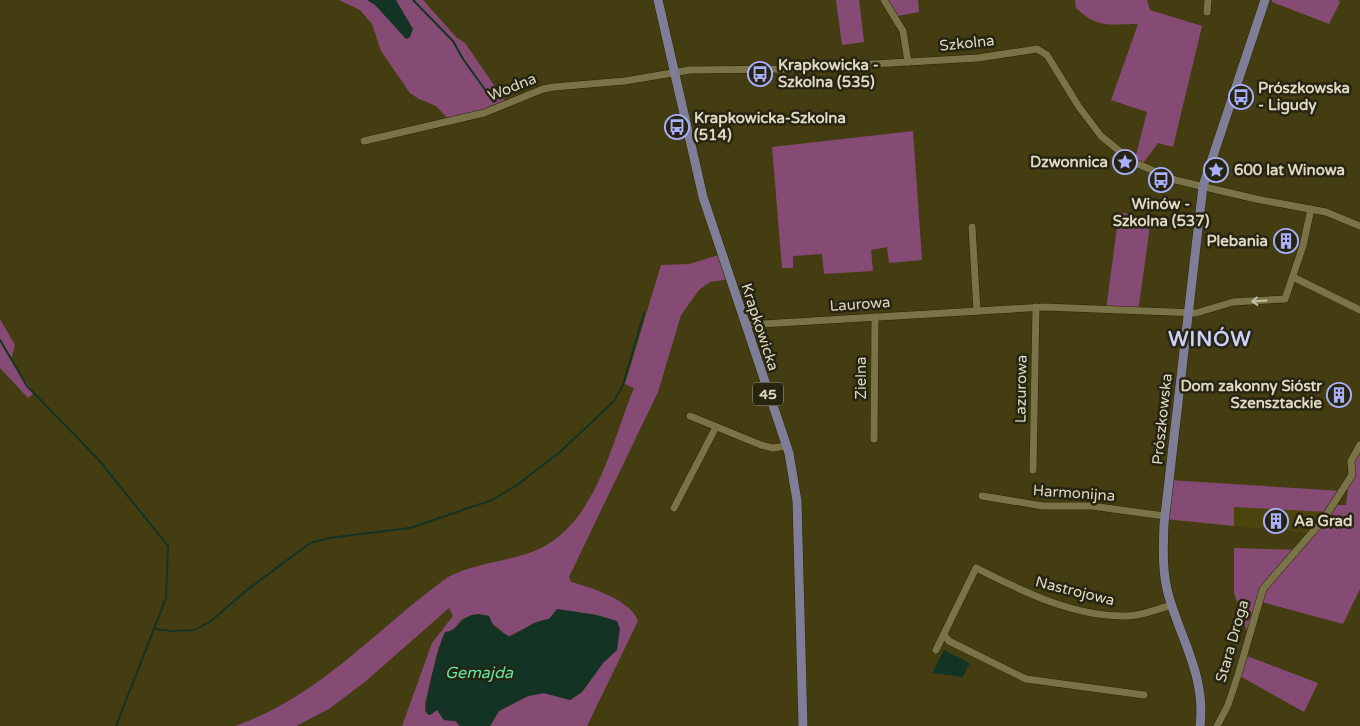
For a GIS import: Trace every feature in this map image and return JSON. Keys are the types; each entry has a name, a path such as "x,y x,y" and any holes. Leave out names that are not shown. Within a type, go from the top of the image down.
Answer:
{"main road":[{"name":"Krapkowicka","path":"658,0 703,197 786,446 793,473 797,501 803,726"},
{"name":"Prószkowska","path":"1200,726 1199,684 1190,652 1172,606 1164,569 1165,516 1203,186 1265,0"}],"street":[{"path":"884,0 903,31 908,62"},
{"path":"1207,12 1208,0"},
{"name":"Szkolna","path":"674,72 787,69 908,62 982,57 1030,48 1041,50 1055,65 1079,107 1114,149 1133,162 1161,176 1203,186"},
{"name":"Wodna","path":"364,141 484,113 543,89 626,81 674,72"},
{"path":"1203,186 1256,200 1311,209 1344,218 1360,226"},
{"path":"1311,209 1293,278 1360,310"},
{"path":"972,227 977,311"},
{"name":"Laurowa","path":"745,325 1036,308 1187,313 1198,312 1233,302 1285,299 1293,278"},
{"name":"Lazurowa","path":"1033,470 1036,308"},
{"name":"Zielna","path":"874,317 874,439"},
{"path":"690,416 773,448 786,446"},
{"path":"674,508 716,427"},
{"name":"Stara Droga","path":"1217,726 1232,691 1263,589 1313,533 1352,475 1351,461 1360,445"},
{"path":"1352,475 1360,476"},
{"name":"Harmonijna","path":"982,496 1043,506 1091,506 1165,516"},
{"name":"Nastrojowa","path":"944,634 976,568 1026,593 1082,610 1127,616 1172,606"},
{"path":"936,650 944,634 949,641 1026,679 1144,696"}],"shaded area":[{"path":"339,0 423,0 457,38 465,43 507,104 451,122 436,106 410,93 381,51 372,24 360,10"},
{"path":"836,0 859,0 864,42 842,45"},
{"path":"884,0 918,0 919,12 893,17"},
{"path":"1075,0 1147,0 1150,10 1202,26 1173,147 1158,143 1141,166 1134,163 1147,112 1111,100 1138,24 1105,24 1098,22 1084,15 1076,8"},
{"path":"1272,0 1338,0 1340,2 1329,24 1272,2"},
{"path":"913,131 922,260 889,263 887,247 871,250 873,271 824,274 822,254 793,256 793,268 782,268 772,147"},
{"path":"1119,212 1151,219 1138,312 1106,310"},
{"path":"722,254 730,279 710,282 699,290 681,315 658,392 569,577 571,582 599,591 619,601 634,614 638,621 587,726 490,726 499,711 528,696 544,693 570,700 582,692 603,663 617,650 597,615 557,609 549,619 542,620 507,637 479,614 462,619 439,647 425,703 425,712 432,713 437,710 444,720 455,721 460,726 402,726 432,643 453,616 449,608 366,681 329,709 296,726 235,726 266,713 321,679 448,577 458,572 532,552 554,540 572,524 598,482 634,388 625,384 661,265 689,264"},
{"path":"0,319 15,345 11,360 34,393 28,398 0,368"},
{"path":"1360,445 1360,589 1343,624 1258,601 1249,637 1234,593 1234,548 1299,550 1328,512 1234,507 1234,526 1165,519 1169,480 1342,491 1333,505 1346,505 1351,461"},
{"path":"1234,507 1263,507 1328,512 1313,533 1234,526"},
{"path":"1244,655 1318,683 1304,712 1238,675"}],"water":[{"path":"367,0 396,0 413,29 410,37 406,39 375,5"},
{"name":"Gemajda","path":"557,609 597,615 617,621 620,629 617,650 603,663 582,692 570,700 544,693 528,696 499,711 490,726 460,726 456,721 444,720 437,710 430,715 427,714 427,699 432,674 445,632 451,631 467,617 479,614 489,616 494,627 510,637 534,623 549,619"},
{"path":"944,650 970,663 963,677 932,673"}],"waterway":[{"path":"413,0 453,41 463,59 494,102"},
{"path":"155,629 172,631 195,630 211,621 247,590 310,543 329,538 410,528 492,500 517,485 560,452 614,401 623,385 644,313"},
{"path":"0,340 27,386 98,459 168,546 166,598 116,726"}],"place":[{"name":"Krapkowicka - Szkolna (535)","path":"760,74"},
{"name":"Prószkowska - Ligudy","path":"1241,97"},
{"name":"Krapkowicka-Szkolna (514)","path":"677,127"},
{"name":"Dzwonnica","path":"1125,162"},
{"name":"600 lat Winowa","path":"1216,170"},
{"name":"Winów - Szkolna (537)","path":"1161,180"},
{"name":"Plebania","path":"1286,241"},
{"name":"Dom zakonny Sióstr Szensztackie","path":"1339,395"},
{"name":"Aa Grad","path":"1276,521"}],"district":[{"name":"WINÓW","path":"1210,339"}]}
